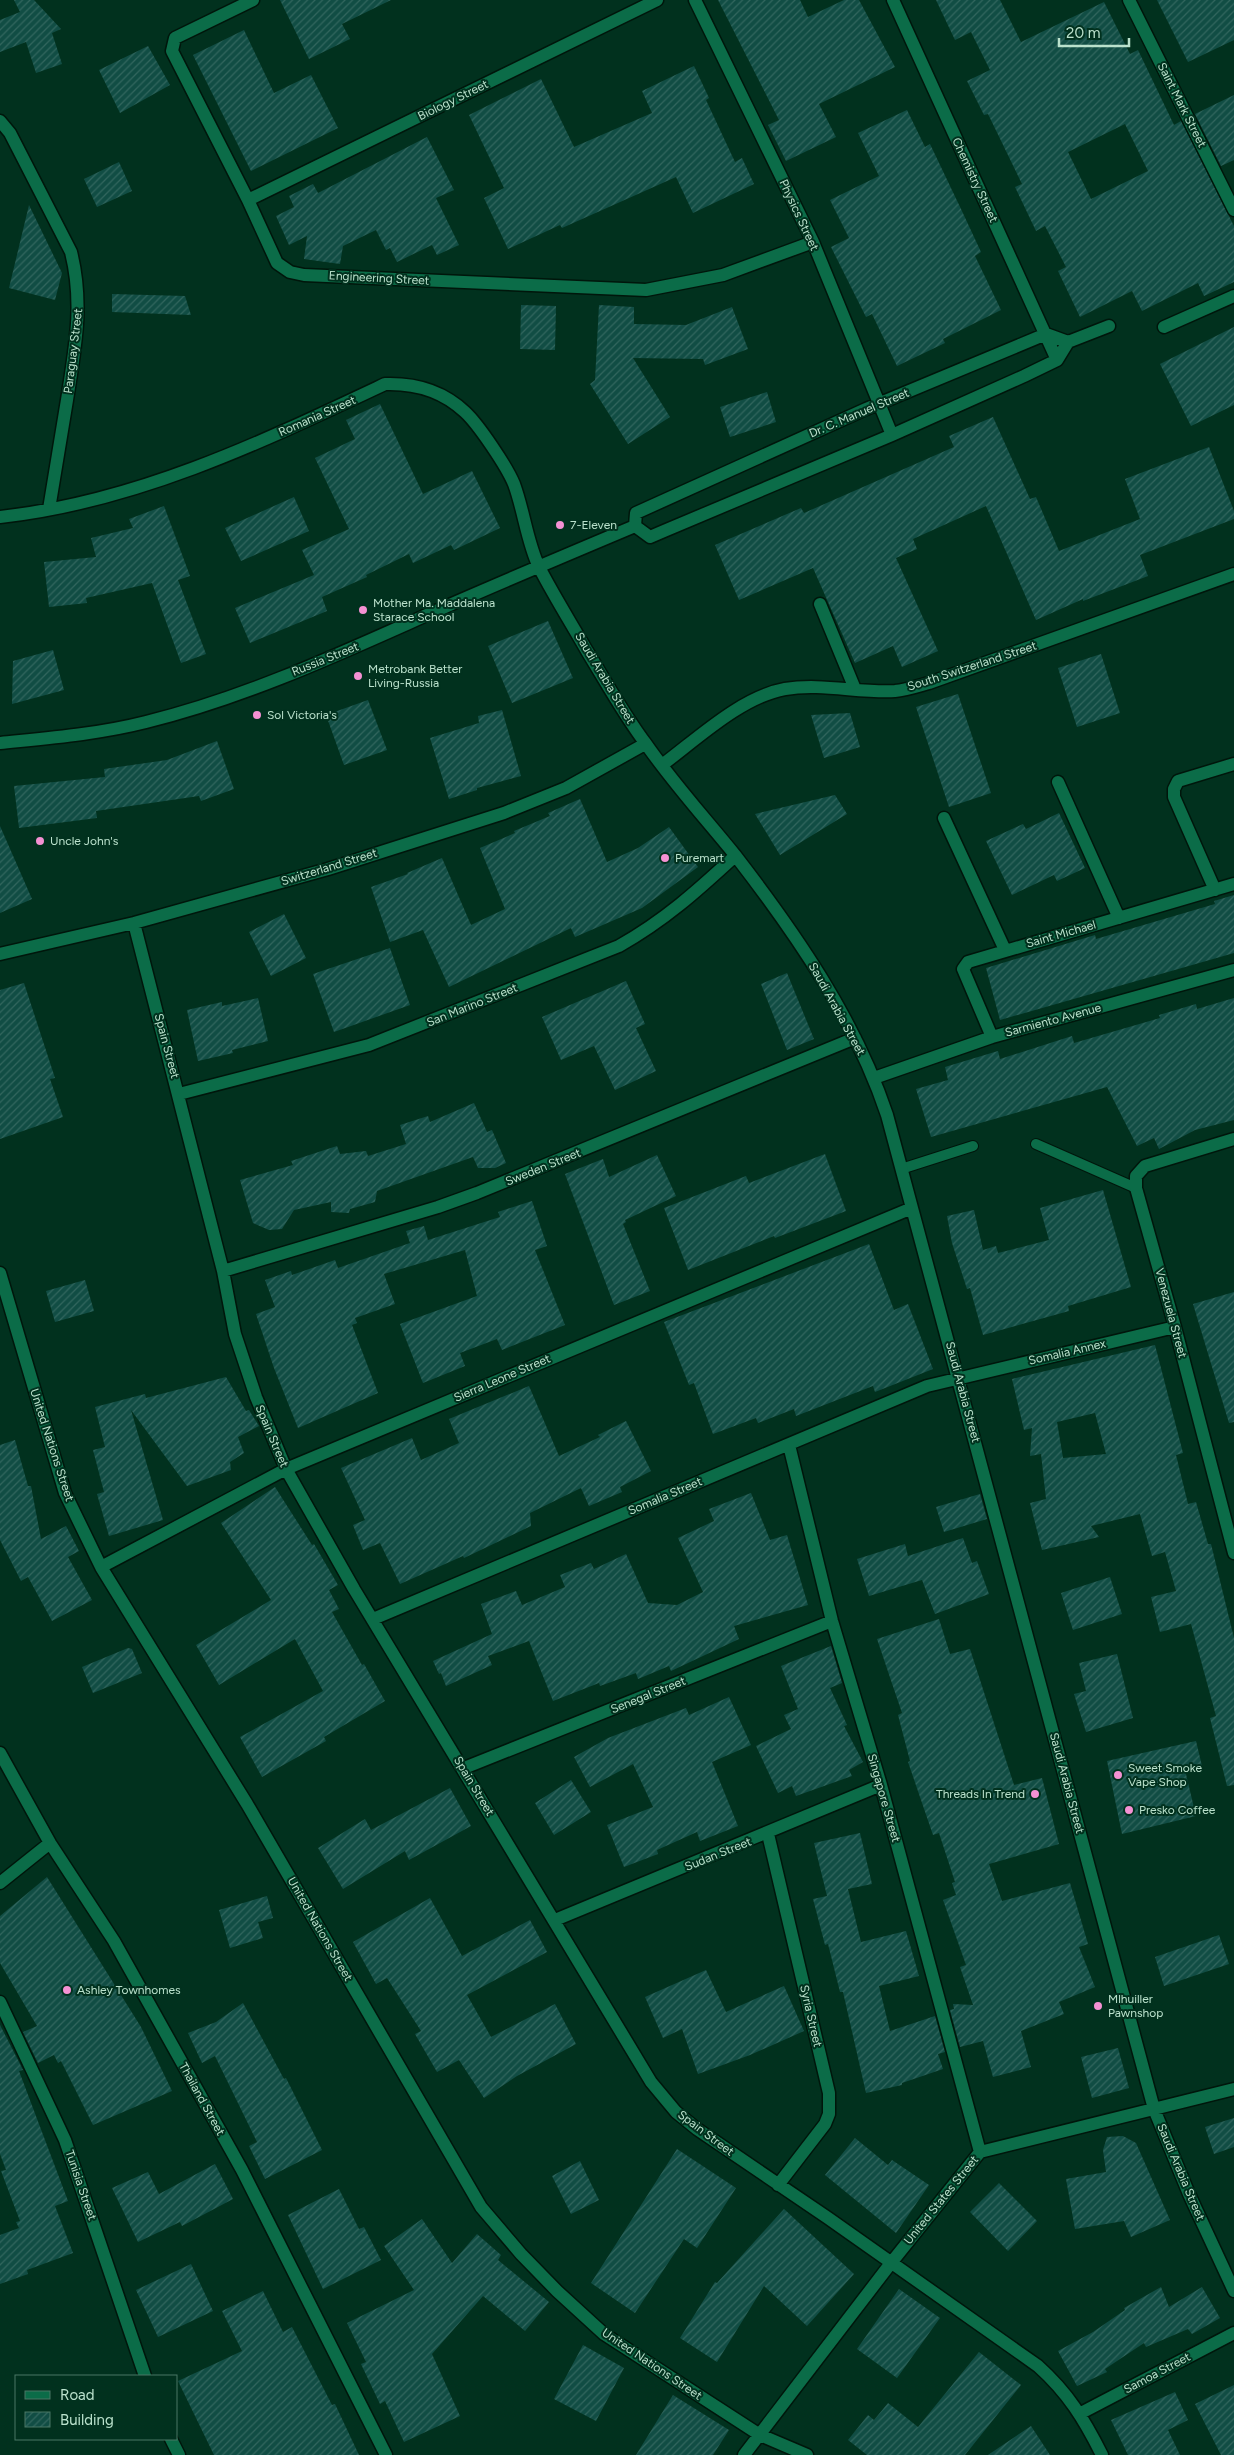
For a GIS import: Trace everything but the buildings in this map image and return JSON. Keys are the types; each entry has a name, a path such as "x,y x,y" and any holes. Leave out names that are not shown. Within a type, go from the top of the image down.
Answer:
{"street":[{"name":"Engineering Street","path":"253,0 175,38 172,51 248,200 277,263 290,272 304,275 646,290 723,275 813,242"},
{"name":"Biology Street","path":"248,200 657,0"},
{"name":"Physics Street","path":"695,0 813,242 892,435"},
{"name":"Chemistry Street","path":"893,0 1057,360"},
{"name":"Saint Mark Street","path":"1129,0 1234,210"},
{"name":"Paraguay Street","path":"0,121 10,133 71,252 76,271 79,303 76,341 49,510"},
{"path":"1164,327 1234,296"},
{"path":"635,526 650,537 892,435 1057,360 1068,342 1109,326"},
{"path":"1046,334 1068,342"},
{"name":"Dr. C. Manuel Street","path":"635,526 636,513 880,404 1046,334"},
{"name":"Romania Street","path":"0,517 49,510 107,497 173,476 279,433 385,384 403,384 422,387 446,398 466,412 479,428 513,483 538,565"},
{"name":"Russia Street","path":"0,743 74,735 145,722 205,706 335,656 538,565 635,526"},
{"name":"Saudi Arabia Street","path":"538,565 607,684 645,744 735,856 812,962 874,1078 887,1115 959,1377 1154,2109 1189,2194 1232,2284"},
{"name":"South Switzerland Street","path":"662,765 741,706 765,695 785,689 896,691 929,683 1234,574"},
{"path":"820,604 855,689"},
{"name":"Switzerland Street","path":"0,954 134,923 328,869 504,813 566,788 645,744"},
{"path":"1215,890 1174,797 1174,789 1178,781 1234,764"},
{"path":"1058,782 1118,918"},
{"path":"944,818 1005,950"},
{"name":"San Marino Street","path":"179,1094 369,1045 619,946 648,930 676,910 735,856"},
{"name":"Saint Michael","path":"992,1037 964,969 968,962 1234,884"},
{"name":"Spain Street","path":"134,923 223,1271 235,1334 244,1366 286,1469 373,1619 660,2095 697,2129 1038,2366 1059,2385 1081,2414 1102,2455"},
{"name":"Sarmiento Avenue","path":"874,1078 992,1037 1234,970"},
{"name":"Sweden Street","path":"223,1271 462,1199 854,1038"},
{"path":"1136,1188 1136,1176 1145,1166 1234,1139"},
{"name":"Venezuela Street","path":"1136,1188 1175,1327 1234,1553"},
{"name":"Sierra Leone Street","path":"101,1567 286,1469 912,1208"},
{"name":"United Nations Street","path":"0,1273 65,1493 101,1567 247,1804 481,2207 527,2260 604,2334 760,2435 807,2455"},
{"name":"Somalia Annex","path":"959,1377 1175,1327"},
{"name":"Somalia Street","path":"373,1619 789,1445 890,1400 959,1377"},
{"name":"Singapore Street","path":"789,1445 832,1621 881,1785 980,2152"},
{"name":"Senegal Street","path":"464,1768 832,1621"},
{"name":"Thailand Street","path":"0,1753 50,1843 114,1940 242,2170 386,2455"},
{"name":"Sudan Street","path":"555,1920 768,1834 881,1785"},
{"name":"Syria Street","path":"768,1834 830,2093 825,2124 778,2185"},
{"path":"0,1883 50,1843"},
{"name":"Tunisia Street","path":"0,2002 65,2140 145,2375"},
{"name":"United States Street","path":"744,2455 891,2263 980,2152 1234,2090"},
{"name":"Samoa Street","path":"1081,2414 1234,2333"},
{"path":"172,2440 179,2455"}],"lane":[{"path":"1036,1144 1136,1188"},
{"path":"901,1169 973,1146"}],"place":[{"name":"7-Eleven","path":"560,525"},
{"name":"Mother Ma. Maddalena Starace School","path":"363,610"},
{"name":"Metrobank Better Living-Russia","path":"358,676"},
{"name":"Sol Victoria's","path":"257,715"},
{"name":"Uncle John's","path":"40,841"},
{"name":"Puremart","path":"665,858"},
{"name":"Sweet Smoke Vape Shop","path":"1118,1775"},
{"name":"Threads In Trend","path":"1035,1794"},
{"name":"Presko Coffee","path":"1129,1810"},
{"name":"Ashley Townhomes","path":"67,1990"},
{"name":"Mlhuiller Pawnshop","path":"1098,2006"}]}
